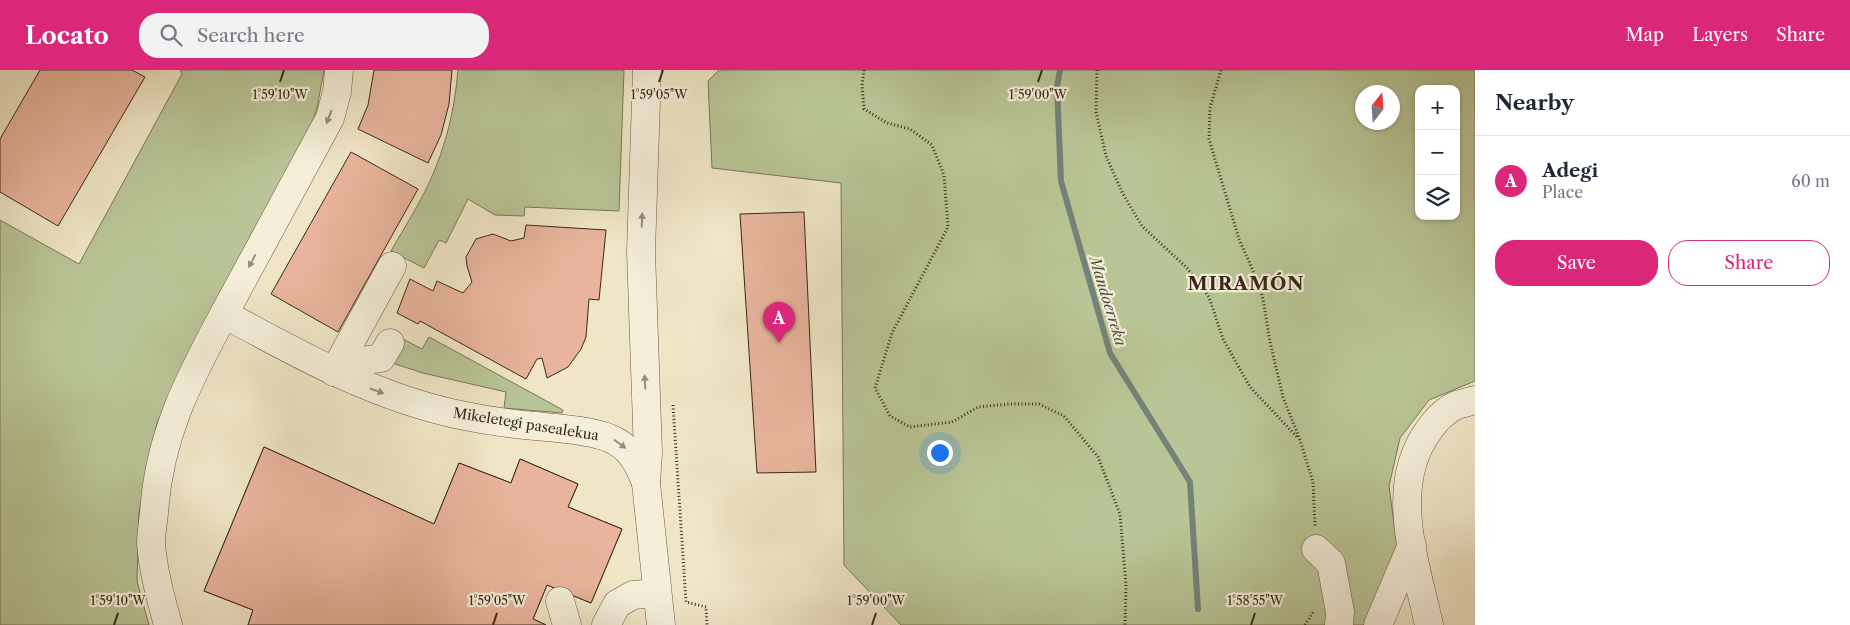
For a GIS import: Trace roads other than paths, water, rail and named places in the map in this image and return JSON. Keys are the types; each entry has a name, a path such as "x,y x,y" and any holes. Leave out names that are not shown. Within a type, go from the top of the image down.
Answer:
{"street":[{"path":"168,625 160,598 151,542 155,494 168,433 192,372 330,118 337,92 339,70"},
{"name":"Mikeletegi pasealekua","path":"646,70 641,252 648,453 646,483 661,625"},
{"path":"334,372 392,266"},
{"name":"Mikeletegi pasealekua","path":"224,314 334,372 370,388 405,400 459,414 511,424 570,430 608,437 620,443 631,454 639,465 646,483"},
{"path":"334,372 368,360 381,358 390,343"},
{"path":"1429,625 1407,516 1408,484 1413,459 1424,437 1438,418 1455,406 1475,400"},
{"path":"1378,625 1412,545"},
{"path":"1316,549 1330,563 1340,612 1339,625"},
{"path":"606,625 617,604 634,594 657,593"}],"waterway":[{"name":"Mandoerreka","path":"1060,70 1057,87 1061,181 1110,353 1190,482 1198,609"}],"place":[{"name":"Adegi","path":"779,343"}],"district":[{"name":"MIRAMÓN","path":"1246,283"}]}
